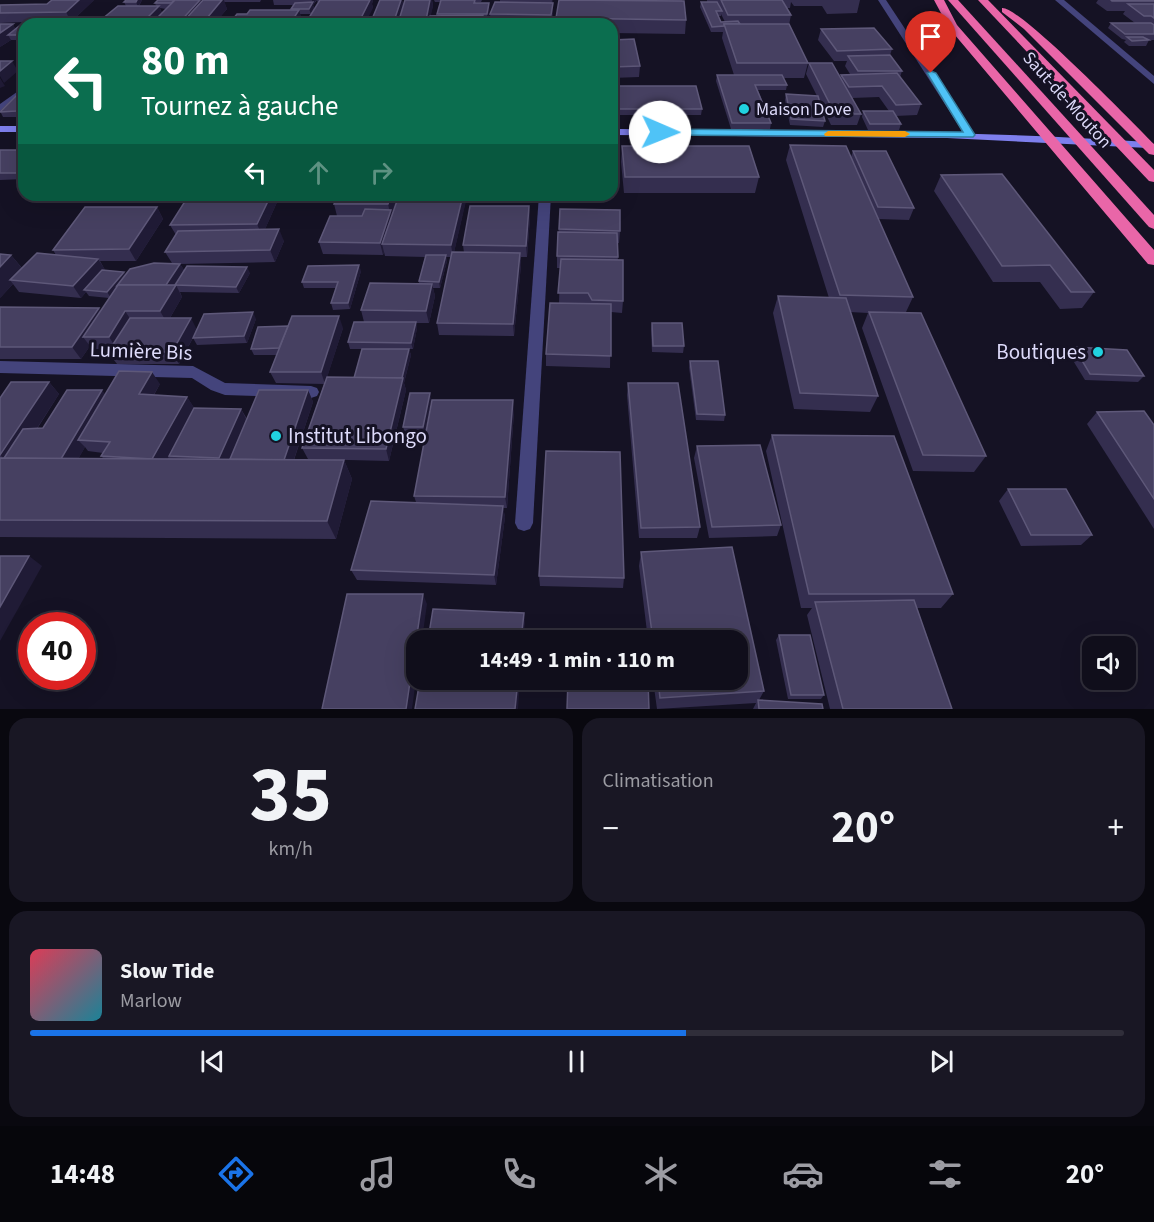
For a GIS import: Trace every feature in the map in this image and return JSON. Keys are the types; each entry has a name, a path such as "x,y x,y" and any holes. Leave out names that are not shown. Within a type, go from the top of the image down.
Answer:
{"highway":[{"path":"939,0 953,26 1154,260"},
{"name":"Saut-de-Mouton","path":"953,0 1154,224"},
{"name":"Saut-de-Mouton","path":"983,0 1154,178"},
{"path":"993,0 1028,27 1152,147"}],"street":[{"path":"882,0 956,110 970,135"},
{"path":"1059,0 1154,81"},
{"path":"0,109 18,95"},
{"path":"0,129 18,129"},
{"path":"618,132 1046,137 1152,147"},
{"path":"524,522 545,201"},
{"name":"Lumière Bis","path":"0,367 193,372 204,375 216,387 225,389 311,392"}],"building":[{"path":"52,0 79,0 66,12 0,13 0,5 47,4"},
{"path":"137,0 136,2 124,2"},
{"path":"158,0 175,0 171,3 155,3"},
{"path":"175,0 200,0 184,18 157,18"},
{"path":"203,0 222,0 207,18 186,18"},
{"path":"320,0 370,0 361,18 309,18"},
{"path":"380,0 401,0 395,18 372,18"},
{"path":"405,0 430,0 426,18 400,18"},
{"path":"441,0 475,0 474,3 489,3 487,14 437,14"},
{"path":"559,0 684,1 686,20 618,18 556,18"},
{"path":"721,0 782,0 791,15 728,15"},
{"path":"1154,0 1154,1 1112,1"},
{"path":"313,2 309,9 291,9 295,3"},
{"path":"495,2 553,3 551,15 490,14"},
{"path":"701,2 717,2 722,11 716,11 721,22 738,21 740,24 712,27"},
{"path":"1128,4 1154,4 1154,18 1144,16"},
{"path":"118,6 159,6 147,18 103,18"},
{"path":"250,10 299,10 294,18 234,18 237,14 247,14"},
{"path":"483,15 483,18 430,18 430,16"},
{"path":"1111,23 1151,23 1154,25 1154,34 1125,34"},
{"path":"0,24 13,24 0,33"},
{"path":"724,24 789,24 808,63 737,63"},
{"path":"18,27 18,35 8,35"},
{"path":"874,28 892,49 837,51 821,29"},
{"path":"1127,37 1143,37 1149,40 1132,41"},
{"path":"634,39 640,66 618,67 618,40"},
{"path":"890,55 902,71 858,71 848,56"},
{"path":"0,61 12,61 0,71"},
{"path":"809,63 832,63 861,114 835,114"},
{"path":"897,73 921,104 896,105 882,86 849,87 841,75"},
{"name":"Maison Dove","path":"717,75 782,75 787,85 755,85 771,123 732,123"},
{"path":"618,86 696,86 702,109 618,109"},
{"path":"18,94 18,109 0,112"},
{"path":"786,94 818,96 825,121 791,119"},
{"path":"863,111 893,111 901,124 870,124"},
{"path":"790,145 846,146 913,297 840,295"},
{"path":"622,146 749,146 759,177 625,177"},
{"path":"0,150 18,150 18,173 0,173"},
{"path":"853,151 886,151 914,208 878,207"},
{"path":"1002,174 1094,292 1071,292 1050,265 1002,266 941,175"},
{"path":"185,201 268,201 257,224 170,225"},
{"path":"335,201 389,201 388,204 334,204"},
{"path":"397,201 462,201 451,245 382,244"},
{"path":"470,206 529,206 526,246 463,245"},
{"path":"85,207 157,207 129,249 53,250"},
{"path":"365,209 391,210 380,243 319,242 330,216 362,216"},
{"path":"560,209 620,210 620,231 559,229"},
{"path":"279,229 270,250 165,252 178,231"},
{"path":"558,232 617,233 618,257 557,256"},
{"path":"452,252 520,253 513,324 437,323"},
{"path":"37,253 98,259 73,286 10,280"},
{"path":"0,254 11,255 0,267"},
{"path":"426,255 446,255 439,282 419,281"},
{"path":"561,259 623,260 623,301 592,300 588,293 558,293"},
{"path":"154,263 180,264 166,285 118,285 116,287 130,269"},
{"path":"359,265 348,303 331,303 338,282 302,282 308,266"},
{"path":"187,266 247,267 236,287 175,285"},
{"path":"102,270 124,272 107,292 84,290"},
{"path":"370,283 432,284 426,311 361,310"},
{"path":"118,285 176,285 160,311 125,311 109,337 83,337"},
{"path":"778,296 846,298 878,396 800,393"},
{"path":"550,303 611,304 611,356 546,354"},
{"path":"0,307 99,308 72,347 0,347"},
{"path":"253,312 244,336 193,338 204,314"},
{"path":"869,312 921,313 986,456 923,455"},
{"path":"292,316 339,316 321,372 270,372"},
{"path":"130,318 191,318 172,352 108,352"},
{"path":"354,322 416,322 411,343 348,342"},
{"path":"652,323 682,323 684,346 653,346"},
{"path":"288,326 279,348 251,349 258,327"},
{"path":"1074,347 1127,350 1144,376 1090,374"},
{"path":"362,349 409,349 402,378 354,378"},
{"path":"690,361 718,361 725,415 697,414"},
{"path":"119,371 152,372 139,394 187,397 152,459 101,456 110,442 78,440"},
{"path":"327,377 403,378 386,449 302,448"},
{"path":"11,382 49,382 0,455 0,398"},
{"path":"628,383 678,383 700,527 641,528"},
{"path":"67,390 102,390 61,459 4,458 23,429 43,428"},
{"name":"Institut Libongo","path":"259,390 308,390 284,460 230,459"},
{"path":"410,393 430,393 423,427 403,427"},
{"path":"432,400 513,400 505,497 414,496"},
{"path":"194,408 241,409 219,458 169,456"},
{"path":"1144,411 1154,425 1154,499 1097,412"},
{"path":"772,435 894,436 953,594 809,594"},
{"path":"760,445 781,525 712,527 697,446"},
{"path":"546,451 620,452 624,578 539,576"},
{"path":"0,458 344,460 327,521 0,520"},
{"path":"1008,489 1066,489 1092,535 1031,535"},
{"path":"371,501 503,506 494,575 351,570"},
{"path":"732,547 764,691 660,698 659,690 748,690 748,630 652,630 641,552"},
{"path":"0,556 29,556 0,607"},
{"path":"347,594 423,594 418,630 406,630 406,690 409,690 406,709 322,709"},
{"path":"914,600 952,709 843,709 815,602"},
{"path":"433,609 524,613 522,630 430,630"},
{"path":"779,635 810,635 824,695 791,695"},
{"path":"418,690 517,690 515,709 415,709"},
{"path":"568,690 648,690 649,709 567,709"},
{"path":"758,700 822,704 823,709 759,709"}],"slow traffic":[{"path":"828,134 905,134"}],"place":[{"name":"Maison Dove","path":"744,109"},
{"name":"Boutiques","path":"1098,352"},
{"name":"Institut Libongo","path":"276,436"}],"route":[{"path":"660,132 970,135 931,73"}]}
